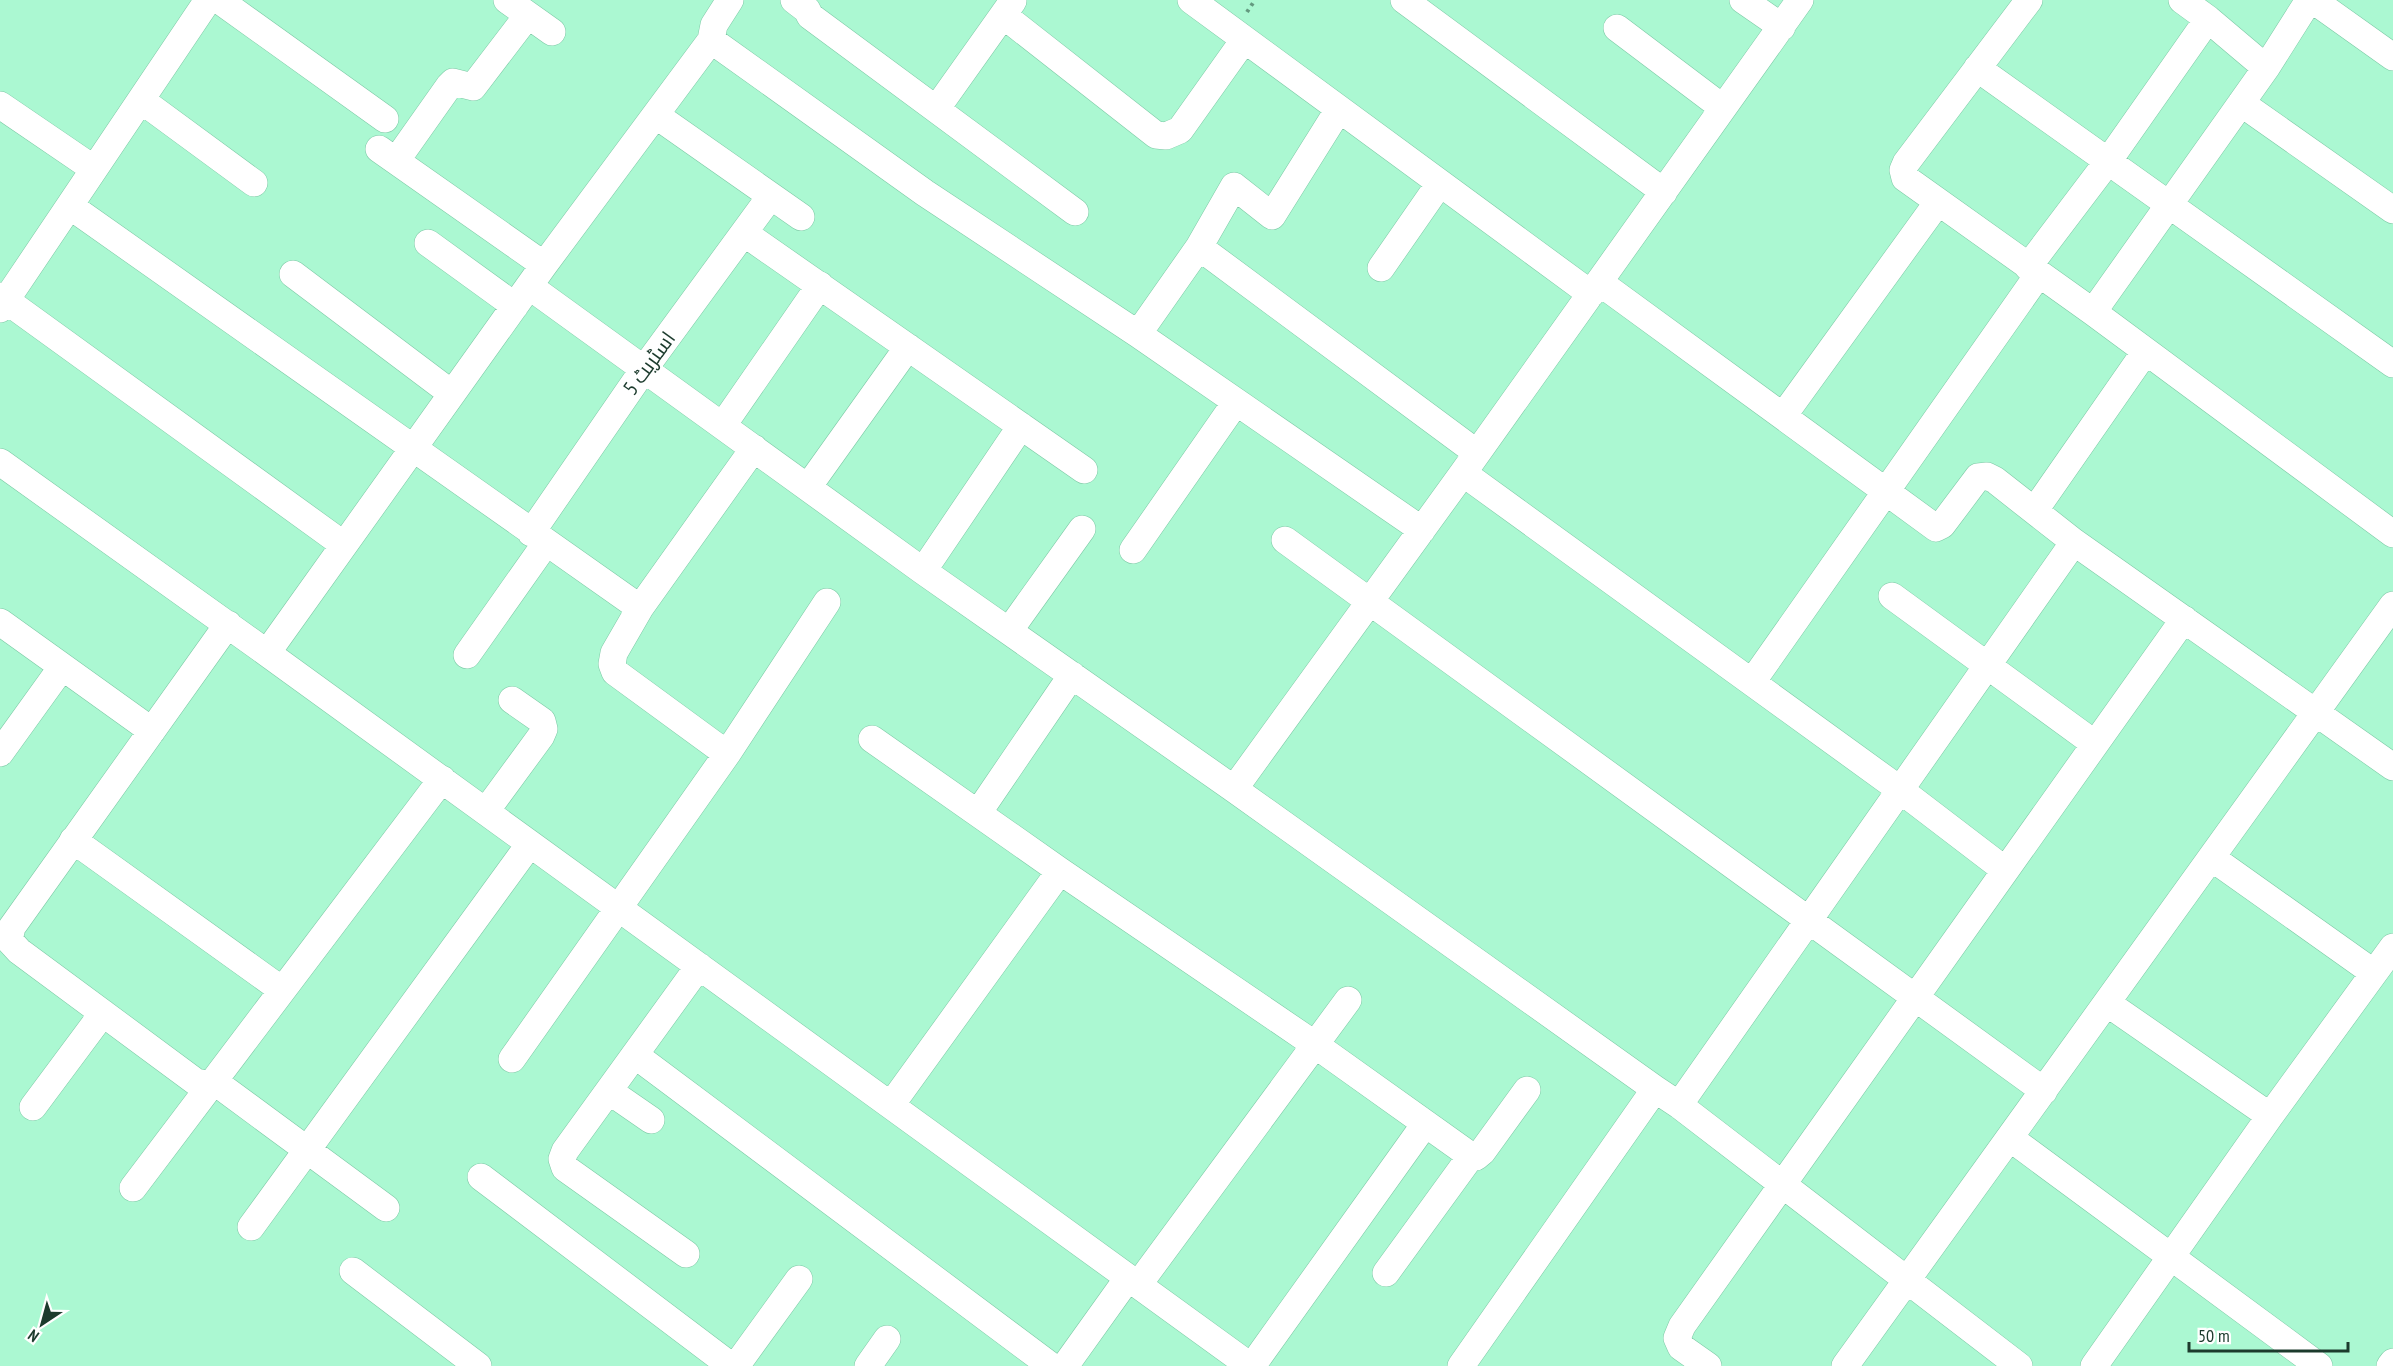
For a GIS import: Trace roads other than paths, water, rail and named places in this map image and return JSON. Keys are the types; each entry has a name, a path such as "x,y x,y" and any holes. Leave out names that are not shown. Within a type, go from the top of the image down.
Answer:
{"street":[{"path":"208,0 70,206 2,302 344,545"},
{"path":"219,0 385,119"},
{"path":"267,653 413,450 451,393 711,40 714,25 730,0"},
{"path":"1191,0 1440,183 1783,416 1936,528 1942,525 1978,477 1988,476 2074,542 2393,767"},
{"path":"1743,0 1782,27"},
{"path":"1234,789 1800,0"},
{"path":"2029,0 1903,170 1905,178 2093,312 2393,534"},
{"path":"2182,0 2266,68"},
{"path":"2093,312 2266,68 2311,0 2393,57"},
{"path":"804,3 810,16 1075,212"},
{"path":"1422,5 1664,192"},
{"path":"552,32 518,7 472,87 453,82 388,155 529,286 923,571 1679,1105 2019,1366"},
{"path":"937,108 1008,8 1156,135 1166,136 1180,130 1244,40"},
{"path":"1752,682 1886,491 2033,271 2208,19"},
{"path":"1617,28 1723,108"},
{"path":"711,40 925,193 1138,334 1422,530"},
{"path":"1977,68 2393,364"},
{"path":"141,100 254,183"},
{"path":"2241,103 2393,210"},
{"path":"0,105 94,169"},
{"path":"1138,334 1199,247 1234,186 1272,216 1339,109"},
{"path":"657,116 801,217"},
{"path":"1381,267 1440,183"},
{"name":"اسٹریٹ 5","path":"467,655 644,369 770,197"},
{"path":"1783,416 1938,202"},
{"path":"70,206 640,609"},
{"path":"744,233 1084,470"},
{"path":"428,243 529,286"},
{"path":"1199,247 1470,463 1752,682 2006,870"},
{"path":"293,274 451,393"},
{"path":"723,425 820,285"},
{"path":"808,487 908,347"},
{"path":"2035,510 2145,352"},
{"path":"1133,550 1236,402"},
{"path":"923,571 1021,426"},
{"path":"728,754 615,672 612,664 614,653 640,609 754,448"},
{"path":"0,462 228,624 1251,1366 1425,1124"},
{"path":"1009,631 1082,529"},
{"path":"1285,540 2044,1091"},
{"path":"1679,1105 1986,664 2074,542"},
{"path":"1892,596 2095,744"},
{"path":"512,1059 728,754 827,602"},
{"path":"1845,1366 2393,605"},
{"path":"1708,1366 1681,1347 1677,1338 1682,1326 2184,619"},
{"path":"0,622 152,731"},
{"path":"228,624 12,927 9,940 19,951 196,1082 204,1084 214,1082 386,1208"},
{"path":"0,753 62,667"},
{"path":"978,813 1072,675"},
{"path":"486,811 542,736 544,729 542,721 512,700"},
{"path":"872,739 1060,872 1314,1044 1471,1156 1476,1157 1482,1152 1527,1090"},
{"path":"132,1188 442,779"},
{"path":"74,840 282,990"},
{"path":"251,1227 530,845"},
{"path":"2212,858 2374,974"},
{"path":"891,1106 1060,872"},
{"path":"2094,1366 2270,1116 2393,947"},
{"path":"686,1254 565,1168 562,1159 565,1151 699,966"},
{"path":"1065,1366 1133,1282 1348,1000"},
{"path":"2107,1003 2270,1116"},
{"path":"33,1107 103,1013"},
{"path":"635,1055 1051,1366"},
{"path":"1461,1366 1655,1089"},
{"path":"609,1090 651,1120"},
{"path":"2010,1138 2319,1366"},
{"path":"1386,1273 1471,1156"},
{"path":"481,1177 734,1366 799,1279"},
{"path":"353,1270 478,1366"},
{"path":"868,1366 887,1340"},
{"path":"2390,1366 2393,1362"}]}
